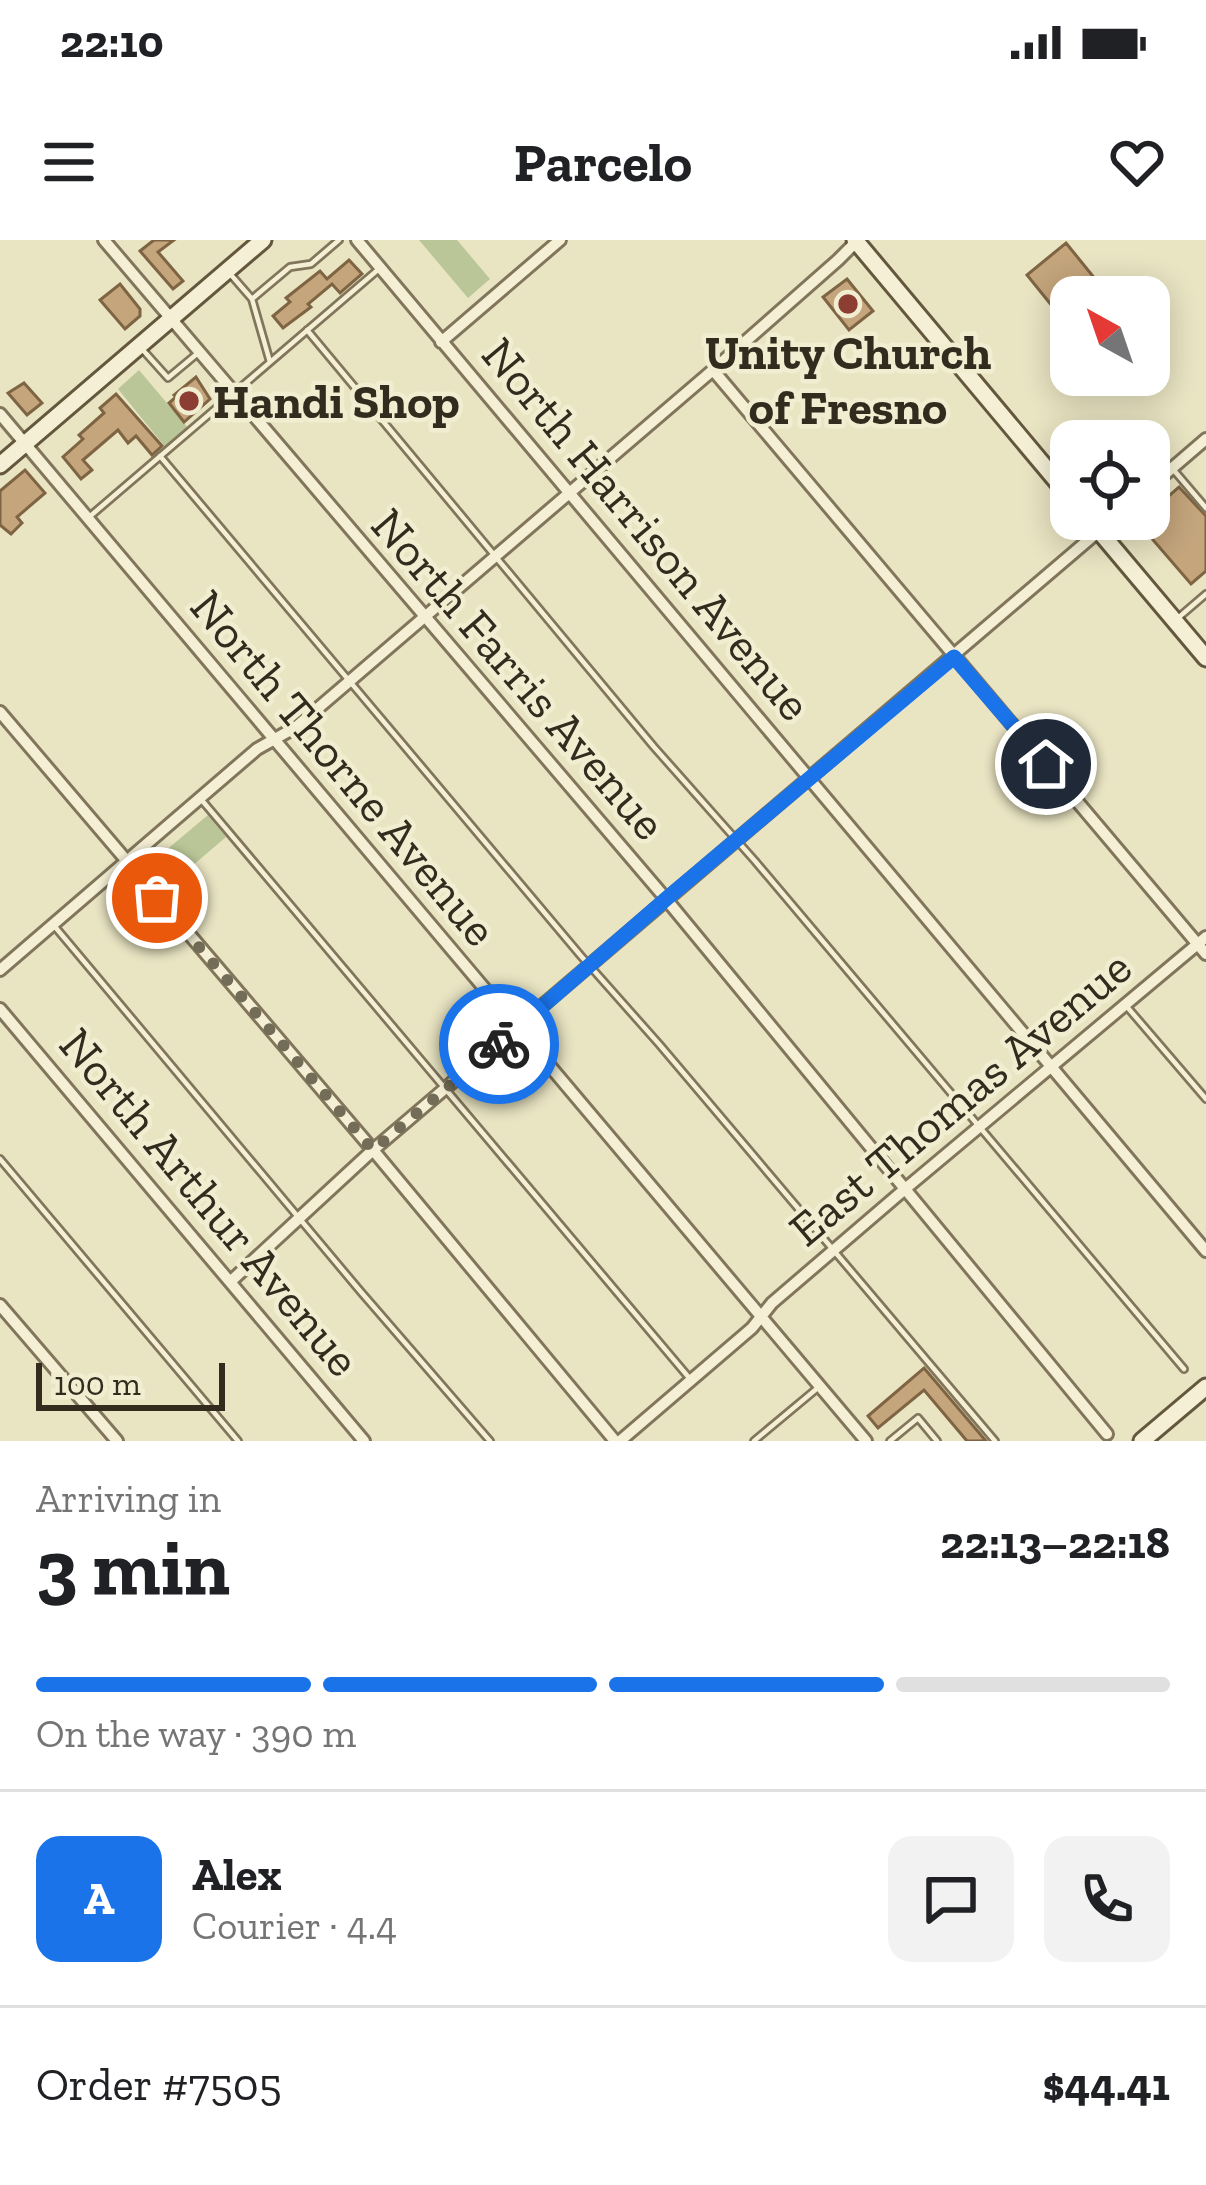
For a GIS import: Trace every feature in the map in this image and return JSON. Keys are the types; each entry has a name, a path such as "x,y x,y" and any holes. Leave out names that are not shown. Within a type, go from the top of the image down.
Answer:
{"main road":[{"path":"0,465 263,240"},
{"path":"857,240 1050,473"},
{"path":"1106,540 1206,658"},
{"path":"1142,1441 1206,1387"}],"street":[{"name":"North Farris Avenue","path":"104,240 666,899 1107,1434"},
{"name":"North Harrison Avenue","path":"357,240 1206,1250"},
{"path":"441,342 560,240"},
{"path":"0,970 257,749 296,727 713,370 857,240"},
{"path":"713,370 1203,945"},
{"name":"North Thorne Avenue","path":"0,414 866,1441"},
{"path":"1172,468 1206,439"},
{"path":"230,1282 373,1150 954,657 1078,540"},
{"path":"0,712 618,1441"},
{"name":"East Thomas Avenue","path":"618,1441 752,1328 772,1303 904,1189 1203,945"},
{"name":"North Arthur Avenue","path":"0,1009 364,1441"},
{"path":"0,1305 117,1441"}],"lane":[{"path":"252,298 290,268 311,264 339,240"},
{"path":"87,518 380,268"},
{"path":"227,270 252,298 270,362"},
{"path":"308,330 654,747 1184,1369"},
{"path":"139,345 169,378 198,353"},
{"path":"160,456 995,1441"},
{"path":"1172,468 1206,508"},
{"path":"1174,621 1206,595"},
{"path":"200,798 691,1380"},
{"path":"53,924 490,1441"},
{"path":"1126,1005 1206,1099"},
{"path":"0,1159 238,1441"},
{"path":"754,1441 820,1386"},
{"path":"896,1439 918,1418 937,1441"}],"green space":[{"path":"419,240 457,240 490,279 468,298"},
{"path":"139,370 188,428 166,448 118,389"},
{"path":"208,815 226,837 171,884 152,862"}],"building":[{"path":"154,240 174,240 158,252 183,281 173,289 140,251"},
{"path":"1066,243 1093,276 1050,276 1050,303 1027,275"},
{"path":"349,260 362,274 340,293 332,284 283,328 273,316 290,302 286,298 320,271 327,279"},
{"path":"847,279 873,311 849,330 823,297"},
{"path":"120,284 140,309 140,316 125,329 100,300"},
{"path":"196,377 210,399 184,422 169,403"},
{"path":"24,383 42,403 27,415 8,393"},
{"path":"116,394 162,446 152,455 136,436 128,443 118,430 83,460 92,470 81,479 63,457 83,439 79,435 104,413 100,408"},
{"path":"25,470 45,493 17,517 22,523 11,534 0,525 0,491"},
{"path":"1179,487 1206,516 1206,571 1191,584 1153,540 1170,540 1170,495"},
{"path":"924,1368 986,1441 967,1441 924,1390 878,1428 868,1416"}],"way so far":[{"path":"157,898 373,1150 499,1044"}],"place":[{"name":"Unity Church of Fresno","path":"848,304"},
{"name":"Handi Shop","path":"189,401"}],"route":[{"path":"499,1044 954,657 1046,764"}]}
